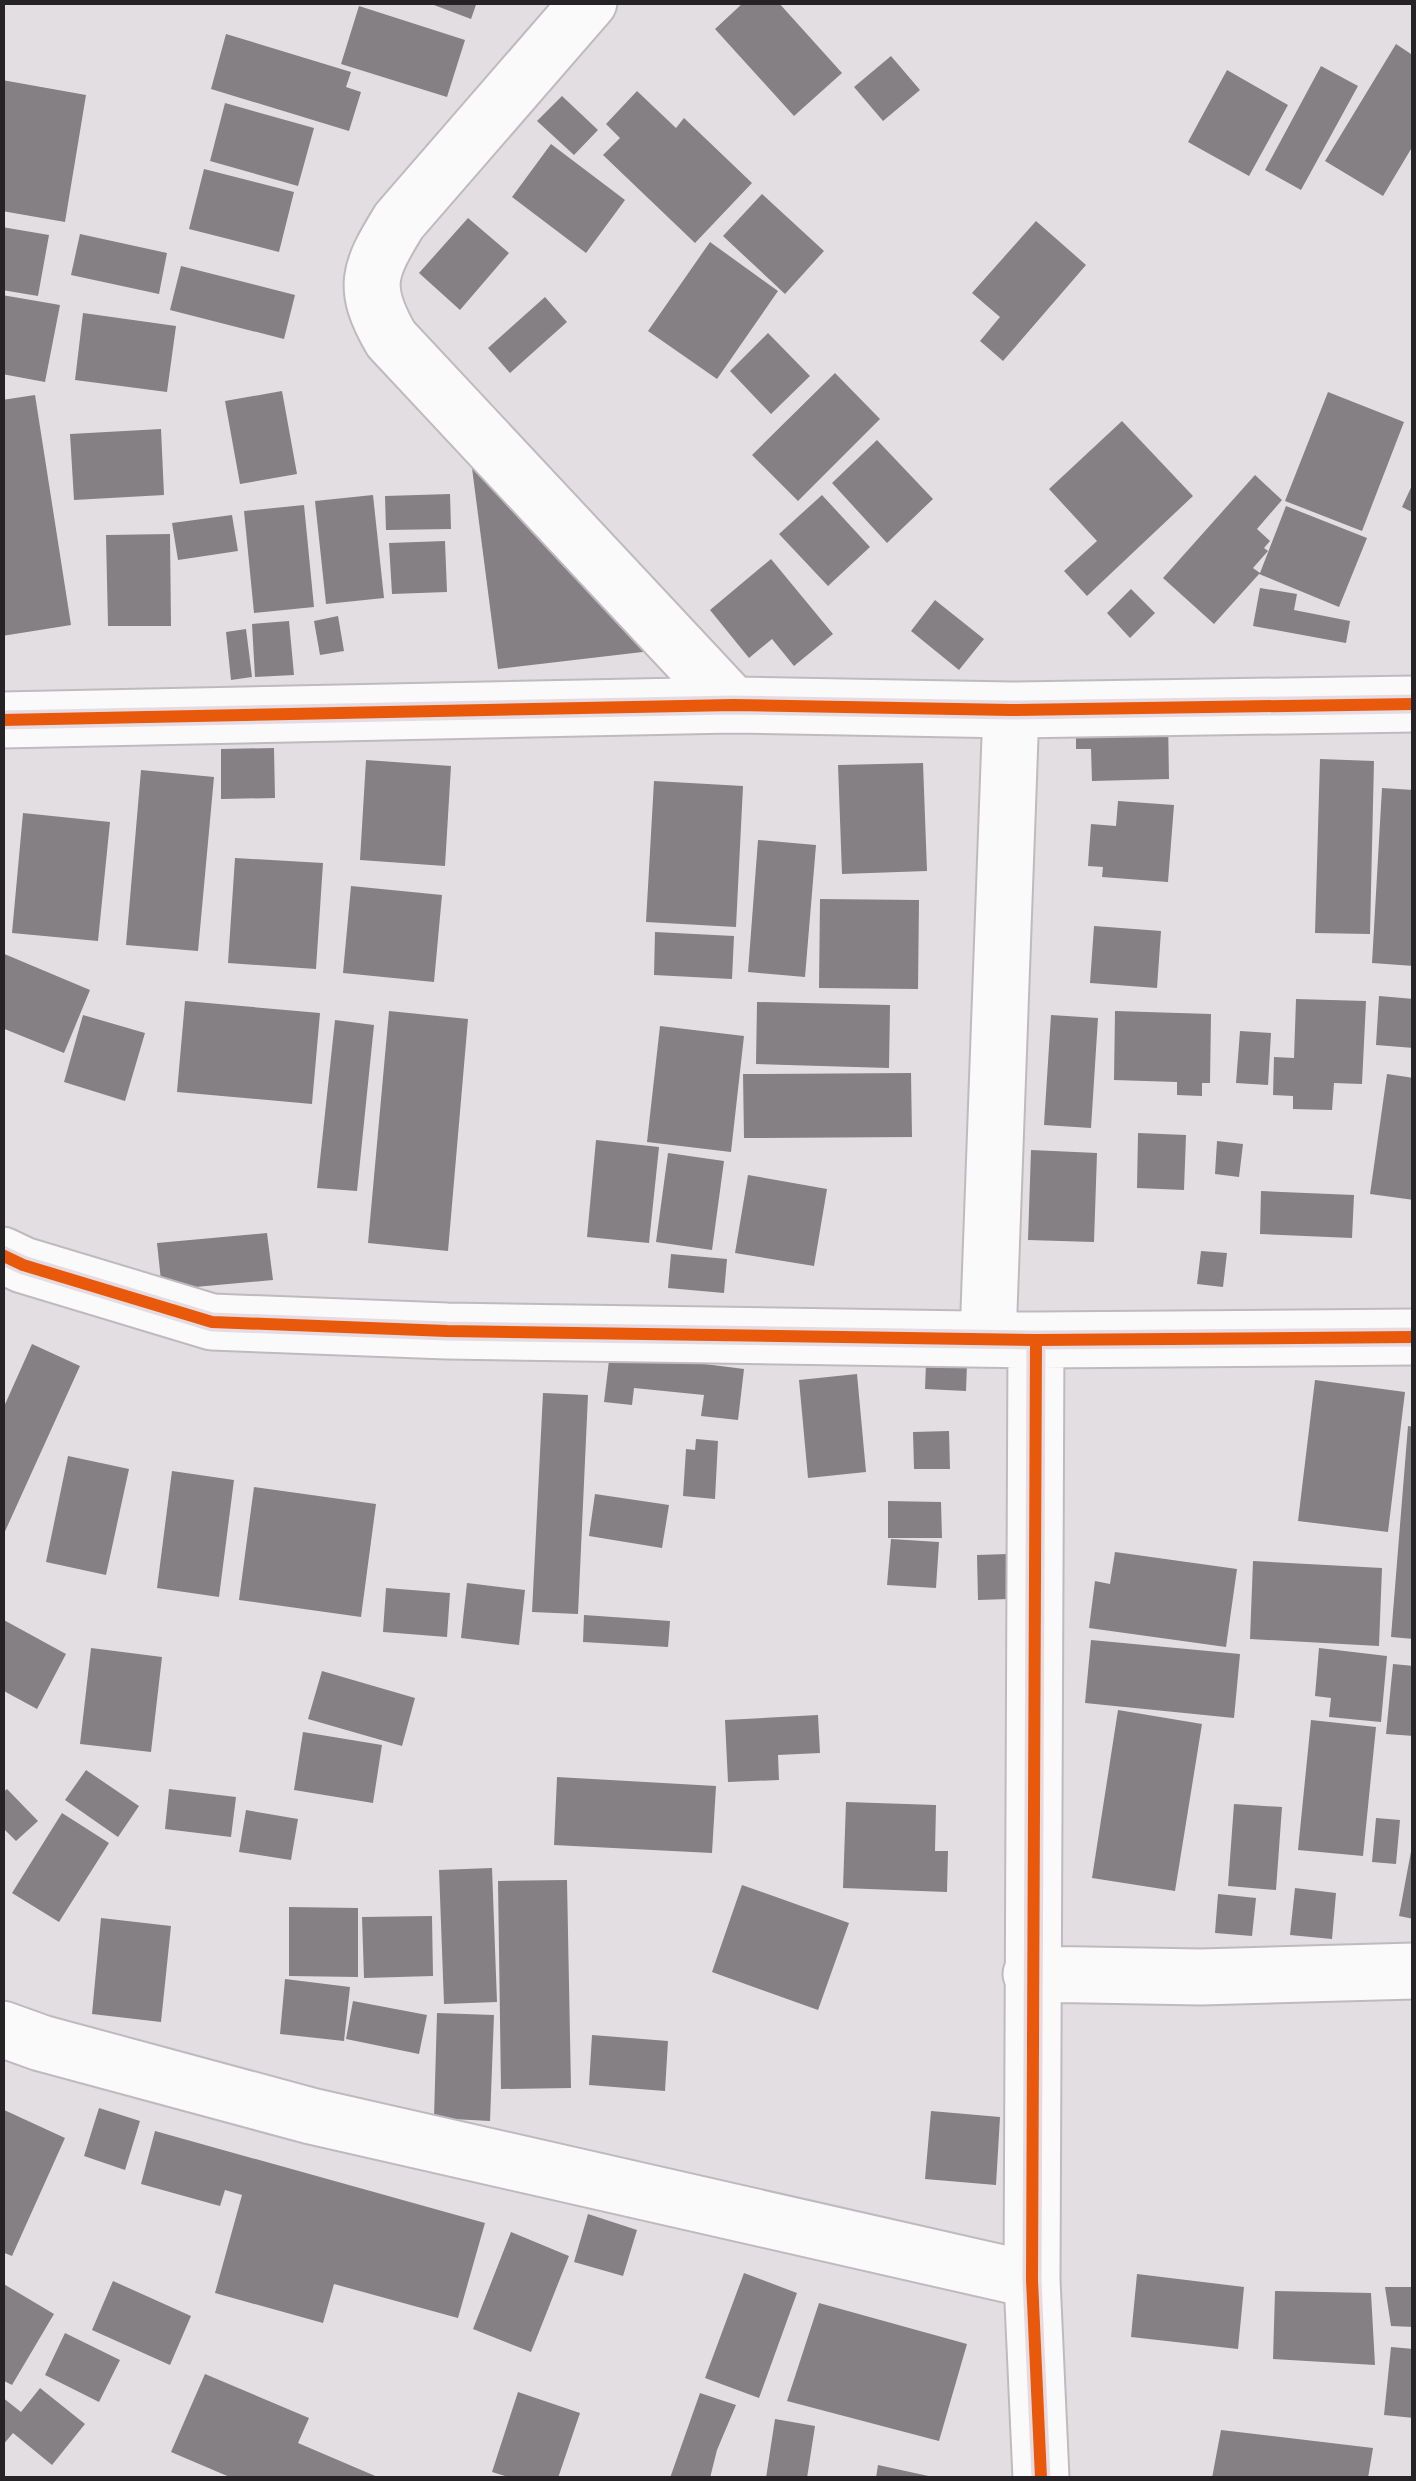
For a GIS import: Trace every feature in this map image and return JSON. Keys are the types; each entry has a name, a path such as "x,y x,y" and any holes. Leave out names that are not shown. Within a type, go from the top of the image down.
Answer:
{"street":[{"path":"589,2 399,221 370,280 374,310 391,339 733,705"},
{"path":"2,720 733,705 1011,710 1414,704"},
{"path":"1011,710 1012,1339 1031,1974 1032,2280 1041,2478"},
{"path":"9,1273 212,1322 447,1331 1012,1339 1414,1337"},
{"path":"1031,1974 1201,1977 1414,1971"},
{"path":"2,2029 41,2044 311,2116 1032,2280"}],"building":[{"path":"426,2 477,2 471,19"},
{"path":"744,2 778,2 842,73 794,116 715,29"},
{"path":"359,6 465,40 447,97 341,64"},
{"path":"226,34 351,72 346,87 361,92 349,131 211,89"},
{"path":"1396,44 1414,56 1414,144 1383,196 1325,161"},
{"path":"891,56 920,90 883,121 854,87"},
{"path":"1321,66 1358,86 1301,190 1265,170"},
{"path":"1227,70 1288,105 1249,176 1188,142"},
{"path":"2,80 86,95 65,222 2,211"},
{"path":"637,91 676,128 684,118 752,183 695,243 603,155 620,138 606,124"},
{"path":"562,96 598,130 574,155 537,121"},
{"path":"225,103 314,128 298,186 210,161"},
{"path":"551,144 625,200 586,253 512,197"},
{"path":"204,169 294,192 279,252 189,229"},
{"path":"762,194 824,251 785,294 723,236"},
{"path":"468,218 509,253 460,310 419,273"},
{"path":"1036,221 1086,265 1003,361 980,341 1000,317 972,293"},
{"path":"2,227 49,235 38,296 2,290"},
{"path":"80,234 167,253 159,294 71,275"},
{"path":"710,242 778,291 717,379 648,331"},
{"path":"181,266 295,295 284,339 170,310"},
{"path":"2,295 60,305 45,382 2,374"},
{"path":"545,297 567,322 510,373 488,348"},
{"path":"83,313 176,326 167,392 75,380"},
{"path":"768,333 810,376 771,414 730,371"},
{"path":"835,373 880,419 798,501 752,455"},
{"path":"282,391 297,474 240,484 225,401"},
{"path":"1328,392 1404,422 1362,531 1285,501"},
{"path":"35,395 71,625 2,636 2,400"},
{"path":"1122,421 1193,496 1087,596 1064,571 1097,541 1049,489"},
{"path":"161,429 164,495 74,500 70,434"},
{"path":"877,440 933,499 887,543 832,483"},
{"path":"472,468 651,651 498,669"},
{"path":"1255,475 1282,500 1257,529 1270,541 1264,548 1268,551 1253,568 1260,573 1286,506 1367,538 1339,607 1259,574 1214,624 1163,578"},
{"path":"1414,481 1414,513 1402,507"},
{"path":"450,494 451,529 386,530 385,496"},
{"path":"373,495 384,598 326,604 315,501"},
{"path":"822,495 870,547 828,586 779,534"},
{"path":"304,505 314,607 254,613 244,511"},
{"path":"232,515 238,551 178,560 172,523"},
{"path":"170,534 171,626 108,626 106,535"},
{"path":"445,541 447,592 392,594 389,543"},
{"path":"771,559 833,634 794,666 772,639 749,658 710,610"},
{"path":"1260,588 1297,594 1294,610 1350,621 1346,643 1253,626"},
{"path":"1131,589 1155,613 1130,638 1107,613"},
{"path":"935,600 984,639 959,670 911,631"},
{"path":"338,616 344,651 320,655 314,621"},
{"path":"289,621 294,675 255,677 252,624"},
{"path":"246,629 252,677 231,680 226,632"},
{"path":"1168,719 1169,779 1092,781 1091,749 1076,749 1076,722"},
{"path":"274,748 275,798 221,799 221,749"},
{"path":"1320,759 1374,761 1370,934 1315,933"},
{"path":"366,760 451,766 445,866 360,860"},
{"path":"923,763 927,871 842,874 838,765"},
{"path":"141,770 214,777 198,951 126,945"},
{"path":"654,781 743,786 736,927 646,922"},
{"path":"1382,788 1414,790 1414,966 1372,963"},
{"path":"1118,801 1174,805 1168,882 1102,877 1103,867 1088,866 1091,824 1116,826"},
{"path":"23,813 110,822 98,941 12,933"},
{"path":"758,840 816,845 805,977 748,972"},
{"path":"235,858 323,863 316,969 228,963"},
{"path":"351,886 442,895 434,982 343,973"},
{"path":"820,899 919,900 918,989 819,988"},
{"path":"1094,926 1161,931 1157,988 1090,983"},
{"path":"655,932 734,936 732,979 654,975"},
{"path":"2,953 90,990 64,1053 2,1028"},
{"path":"1379,996 1414,999 1414,1048 1376,1045"},
{"path":"1296,999 1366,1001 1362,1084 1334,1083 1332,1110 1293,1109 1293,1096 1273,1095 1274,1057 1294,1058"},
{"path":"185,1001 320,1013 312,1104 177,1092"},
{"path":"757,1002 890,1005 889,1068 756,1064"},
{"path":"389,1011 468,1019 448,1251 368,1243"},
{"path":"1115,1011 1211,1014 1210,1083 1202,1083 1202,1096 1177,1095 1177,1082 1114,1080"},
{"path":"83,1015 145,1033 125,1101 64,1082"},
{"path":"1051,1015 1098,1018 1091,1128 1044,1125"},
{"path":"335,1020 374,1025 357,1191 317,1188"},
{"path":"660,1026 744,1036 731,1152 647,1142"},
{"path":"1240,1031 1271,1033 1268,1085 1236,1083"},
{"path":"911,1073 912,1137 744,1138 743,1074"},
{"path":"1387,1074 1414,1078 1414,1200 1370,1194"},
{"path":"1138,1133 1186,1135 1184,1190 1137,1188"},
{"path":"596,1140 659,1147 649,1243 587,1237"},
{"path":"1217,1141 1243,1144 1239,1177 1215,1174"},
{"path":"1031,1150 1097,1153 1094,1242 1028,1240"},
{"path":"668,1153 724,1161 712,1250 656,1242"},
{"path":"748,1175 827,1189 814,1266 735,1253"},
{"path":"1261,1191 1354,1195 1352,1238 1260,1234"},
{"path":"267,1233 273,1280 162,1290 157,1243"},
{"path":"1201,1251 1227,1253 1223,1287 1197,1284"},
{"path":"671,1254 727,1259 724,1293 668,1288"},
{"path":"32,1344 80,1366 2,1538 2,1411"},
{"path":"610,1352 744,1369 738,1420 701,1416 704,1395 634,1388 632,1405 604,1402"},
{"path":"926,1363 967,1364 966,1391 925,1389"},
{"path":"857,1374 866,1472 808,1478 799,1380"},
{"path":"1315,1380 1405,1392 1388,1532 1298,1521"},
{"path":"543,1393 588,1395 578,1614 532,1612"},
{"path":"1408,1426 1414,1427 1414,1639 1391,1637"},
{"path":"949,1431 950,1469 914,1469 913,1432"},
{"path":"696,1439 718,1441 715,1499 683,1496 686,1449 695,1450"},
{"path":"68,1456 129,1469 106,1575 46,1562"},
{"path":"172,1471 234,1480 219,1597 157,1588"},
{"path":"254,1487 376,1504 361,1617 239,1600"},
{"path":"595,1494 669,1505 662,1548 589,1536"},
{"path":"888,1501 941,1502 942,1538 888,1538"},
{"path":"891,1539 939,1542 936,1588 887,1585"},
{"path":"1115,1552 1237,1569 1226,1647 1089,1628 1095,1581 1110,1584"},
{"path":"1008,1554 1009,1599 978,1600 977,1555"},
{"path":"1253,1561 1382,1568 1379,1646 1250,1639"},
{"path":"467,1583 525,1590 519,1645 461,1638"},
{"path":"386,1588 450,1593 447,1637 383,1632"},
{"path":"584,1615 670,1621 668,1647 583,1642"},
{"path":"2,1619 66,1654 37,1709 2,1690"},
{"path":"1091,1640 1240,1654 1234,1718 1085,1703"},
{"path":"91,1648 162,1657 151,1752 80,1744"},
{"path":"1319,1648 1387,1656 1381,1722 1329,1717 1331,1698 1315,1696"},
{"path":"1393,1664 1414,1666 1414,1736 1386,1734"},
{"path":"322,1671 415,1698 402,1746 308,1719"},
{"path":"1118,1710 1202,1724 1175,1891 1092,1878"},
{"path":"818,1715 820,1753 778,1755 779,1780 728,1782 725,1720"},
{"path":"1311,1720 1376,1727 1363,1856 1298,1850"},
{"path":"303,1732 382,1745 373,1803 294,1790"},
{"path":"86,1770 139,1806 118,1837 65,1800"},
{"path":"557,1777 716,1786 712,1853 554,1845"},
{"path":"7,1789 38,1821 16,1841 2,1827 2,1793"},
{"path":"169,1789 236,1797 231,1837 165,1829"},
{"path":"846,1802 936,1805 935,1851 948,1851 947,1892 843,1888"},
{"path":"1234,1804 1282,1807 1276,1890 1228,1886"},
{"path":"246,1810 298,1819 291,1860 239,1852"},
{"path":"62,1813 109,1843 59,1922 12,1893"},
{"path":"1376,1818 1400,1820 1396,1864 1372,1862"},
{"path":"1414,1846 1414,1919 1399,1916"},
{"path":"492,1868 497,2002 444,2004 439,1870"},
{"path":"567,1880 571,2088 501,2089 498,1881"},
{"path":"742,1885 849,1923 818,2010 712,1972"},
{"path":"1295,1888 1336,1893 1332,1939 1290,1935"},
{"path":"1218,1894 1256,1898 1252,1936 1215,1933"},
{"path":"289,1907 358,1908 358,1977 289,1976"},
{"path":"432,1916 433,1976 364,1978 362,1917"},
{"path":"101,1918 171,1926 161,2022 92,2014"},
{"path":"285,1979 350,1987 344,2041 280,2034"},
{"path":"353,2001 427,2015 419,2054 346,2039"},
{"path":"437,2013 494,2015 490,2121 434,2118"},
{"path":"592,2035 668,2041 665,2091 589,2085"},
{"path":"99,2108 140,2121 125,2170 84,2156"},
{"path":"2,2109 65,2138 12,2256 2,2252"},
{"path":"931,2111 1000,2117 996,2185 925,2179"},
{"path":"155,2131 485,2223 458,2318 334,2284 323,2323 215,2293 242,2195 225,2190 220,2206 141,2184"},
{"path":"588,2214 637,2230 623,2276 574,2262"},
{"path":"511,2232 569,2256 531,2352 473,2329"},
{"path":"744,2273 797,2293 759,2398 705,2378"},
{"path":"1137,2274 1244,2287 1238,2349 1131,2337"},
{"path":"113,2281 191,2316 170,2365 92,2330"},
{"path":"2,2283 54,2314 12,2385 2,2380"},
{"path":"1385,2287 1414,2287 1414,2327 1391,2326"},
{"path":"1275,2291 1371,2293 1375,2365 1273,2359"},
{"path":"819,2303 967,2344 939,2441 787,2401"},
{"path":"65,2333 120,2360 99,2402 45,2375"},
{"path":"1391,2347 1414,2349 1414,2418 1384,2415"},
{"path":"205,2374 309,2418 298,2443 380,2478 232,2478 171,2452"},
{"path":"40,2388 85,2424 52,2465 13,2433 2,2446 2,2397 21,2412"},
{"path":"518,2392 580,2413 558,2478 512,2478 492,2472"},
{"path":"700,2393 736,2405 710,2478 670,2478"},
{"path":"775,2419 815,2426 807,2478 766,2478"},
{"path":"1221,2430 1373,2448 1368,2478 1212,2478"},
{"path":"878,2465 933,2477 933,2478 876,2478"}],"cycle path":[{"path":"2,720 733,705 1011,710 1414,704"},
{"path":"2,1255 23,1265 212,1322 447,1331 1036,1340 1414,1337"},
{"path":"1036,1340 1032,2280 1041,2478"}]}
